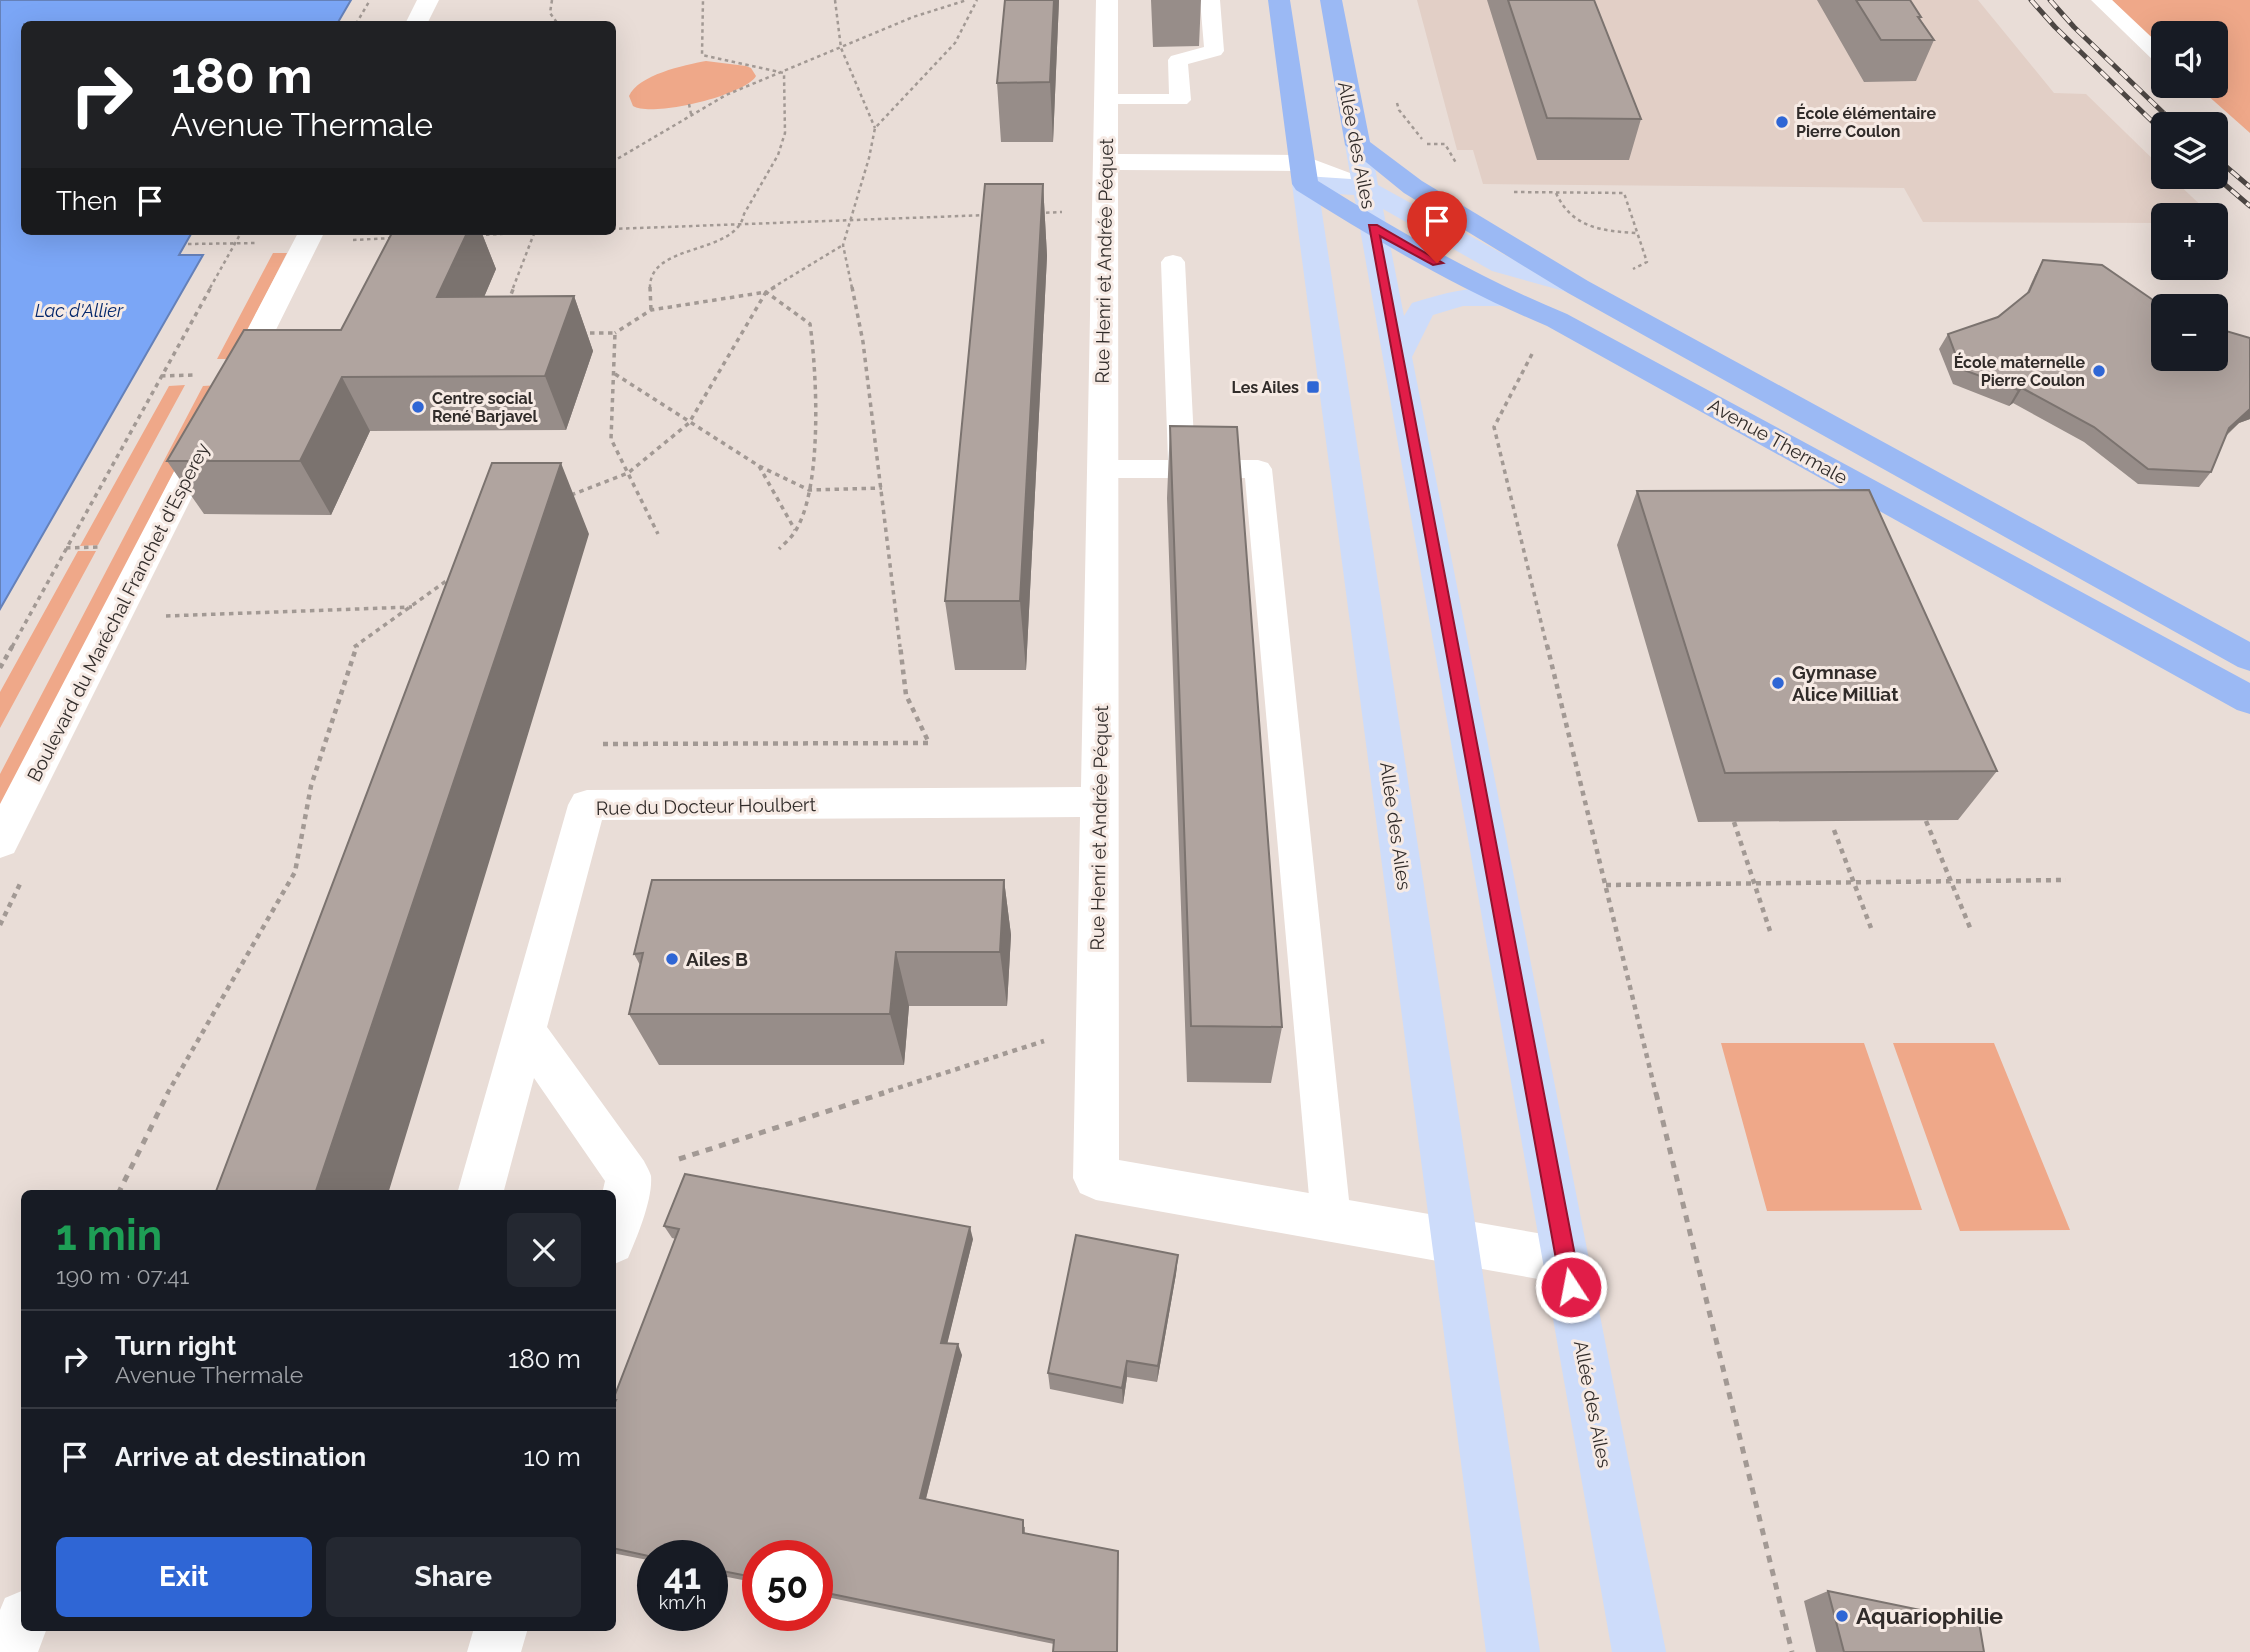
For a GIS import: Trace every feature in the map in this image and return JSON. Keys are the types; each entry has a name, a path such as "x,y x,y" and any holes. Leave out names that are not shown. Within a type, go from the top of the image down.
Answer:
{"main road":[{"name":"Allée des Ailes","path":"1279,0 1513,1652"},
{"name":"Allée des Ailes","path":"1331,0 1639,1652"},
{"name":"Avenue Thermale","path":"1358,145 1413,187 1585,291 2250,658"},
{"path":"1303,174 1365,188 1503,265 1585,291"},
{"name":"Avenue Thermale","path":"1303,174 1373,228 1501,298 1557,320 2248,699"},
{"path":"1397,358 1422,309 1461,297 1501,298"}],"street":[{"path":"418,21 429,0"},
{"name":"Rue Henri et Andrée Péquet","path":"1107,0 1096,1178 1566,1261"},
{"path":"1105,185 1303,174"},
{"name":"Boulevard du Maréchal Franchet d'Esperey","path":"0,842 309,236"},
{"name":"Rue du Docteur Houlbert","path":"481,1190 587,805 1099,802"},
{"path":"525,1030 628,1176 623,1208 616,1230"},
{"path":"11,1652 21,1625"},
{"path":"494,1652 500,1631"}],"lane":[{"path":"1106,100 1180,100 1178,60 1214,51 1210,0"},
{"path":"2101,0 2151,48"},
{"path":"1173,262 1182,469"},
{"path":"1102,469 1258,469 1331,1220"}],"path":[{"path":"358,21 370,0"},
{"path":"552,0 548,8 550,17 555,21"},
{"path":"703,0 702,55 784,73"},
{"path":"835,0 841,48 875,128"},
{"path":"616,160 726,95 913,17 967,0"},
{"path":"603,744 929,743 906,695 863,342 843,245 875,128 955,43 977,0"},
{"path":"651,310 650,281 661,263 726,237 743,224 744,214 778,155 785,133 784,73"},
{"path":"689,104 691,114"},
{"path":"1398,105 1427,144"},
{"path":"1038,213 1105,185"},
{"path":"1514,192 1624,193 1647,262 1585,291"},
{"path":"1556,192 1561,208 1579,222 1604,231 1637,233"},
{"path":"616,229 998,215"},
{"path":"0,668 240,235"},
{"path":"506,308 533,235"},
{"path":"188,244 236,243 309,236 400,238"},
{"path":"575,333 615,333 651,310 766,292 843,245"},
{"path":"567,496 628,473 689,423 766,292"},
{"path":"766,292 810,324 815,352 816,399 808,490 796,531 779,549"},
{"path":"1557,320 1543,331 1494,427 1792,1652"},
{"path":"615,333 611,439 658,534"},
{"path":"615,374 758,466 808,490 882,488"},
{"path":"758,466 796,531"},
{"path":"66,548 112,547"},
{"path":"120,1190 158,1111 295,872 311,786 354,647 413,607 456,573"},
{"path":"165,616 413,607"},
{"path":"1926,821 1971,930"},
{"path":"1734,822 1770,931"},
{"path":"1834,830 1871,928"},
{"path":"0,925 24,876"},
{"path":"1606,884 2066,880"},
{"path":"628,1176 1097,1024"}],"shaded area":[{"name":"École élémentaire Pierre Coulon","path":"1417,0 1978,0 2054,93 2086,94 2151,157 2151,189 2184,189 2198,203 2151,203 2151,223 1923,222 1904,188 1483,184 1473,150 1457,150"},
{"path":"2112,0 2250,0 2250,133 2211,98 2228,98 2228,21 2151,21 2151,40"},
{"path":"706,61 746,66 751,68 756,76 735,90 698,103 659,109 633,106 629,96 642,82 663,72"},
{"path":"273,253 287,253 233,359 217,359"},
{"path":"185,385 98,545 80,546 169,386"},
{"path":"219,385 0,810 0,774 203,386"},
{"path":"78,551 96,551 0,728 0,692"},
{"path":"1721,1043 1864,1043 1922,1210 1767,1211"},
{"path":"1893,1043 1994,1043 2070,1230 1960,1231"}],"water":[{"name":"Lac d'Allier","path":"0,0 351,0 339,21 21,21 21,235 190,235 179,255 203,255 0,609"}],"building":[{"path":"1005,0 1054,0 1050,82 997,83"},
{"path":"1508,0 1594,0 1641,119 1547,118"},
{"path":"1856,0 1910,0 1934,40 1881,40"},
{"path":"985,184 1043,184 1020,601 945,601"},
{"path":"391,235 466,235 437,297 574,296 545,376 342,377 300,461 167,461 244,330 341,330"},
{"name":"École maternelle Pierre Coulon","path":"2043,260 2102,265 2151,299 2151,371 2228,371 2228,332 2250,338 2250,409 2229,428 2211,472 2148,469 2094,427 2022,388 2018,390 1961,369 1948,334 1998,317 2029,292"},
{"path":"1170,426 1237,427 1282,1027 1191,1026"},
{"path":"492,463 561,463 316,1190 217,1190"},
{"name":"Gymnase Alice Milliat","path":"1869,490 1997,771 1725,773 1637,491"},
{"path":"652,880 1004,880 1000,952 896,952 890,1014 629,1014 643,953 634,954"},
{"path":"685,1174 970,1227 941,1343 958,1344 920,1498 1023,1520 1023,1533 1118,1551 1117,1652 1053,1652 1054,1640 833,1594 833,1540 742,1540 742,1575 728,1572 728,1540 637,1540 637,1553 616,1549 616,1392 679,1229 664,1226"},
{"path":"1076,1235 1178,1255 1158,1366 1127,1361 1122,1388 1048,1373"},
{"path":"1828,1591 1979,1622 1984,1652 1844,1652"}],"railway":[{"path":"2031,0 2151,120"},
{"path":"2050,0 2074,27 2163,112"},
{"path":"2228,168 2250,187"},
{"path":"2228,187 2250,206"}],"place":[{"name":"École élémentaire Pierre Coulon","path":"1782,122"},
{"name":"École maternelle Pierre Coulon","path":"2099,371"},
{"name":"Les Ailes","path":"1313,387"},
{"name":"Centre social René Barjavel","path":"418,407"},
{"name":"Gymnase Alice Milliat","path":"1778,683"},
{"name":"Ailes B","path":"672,959"},
{"name":"Aquariophilie","path":"1842,1616"}],"route":[{"path":"1437,263 1373,228 1571,1287"}]}
